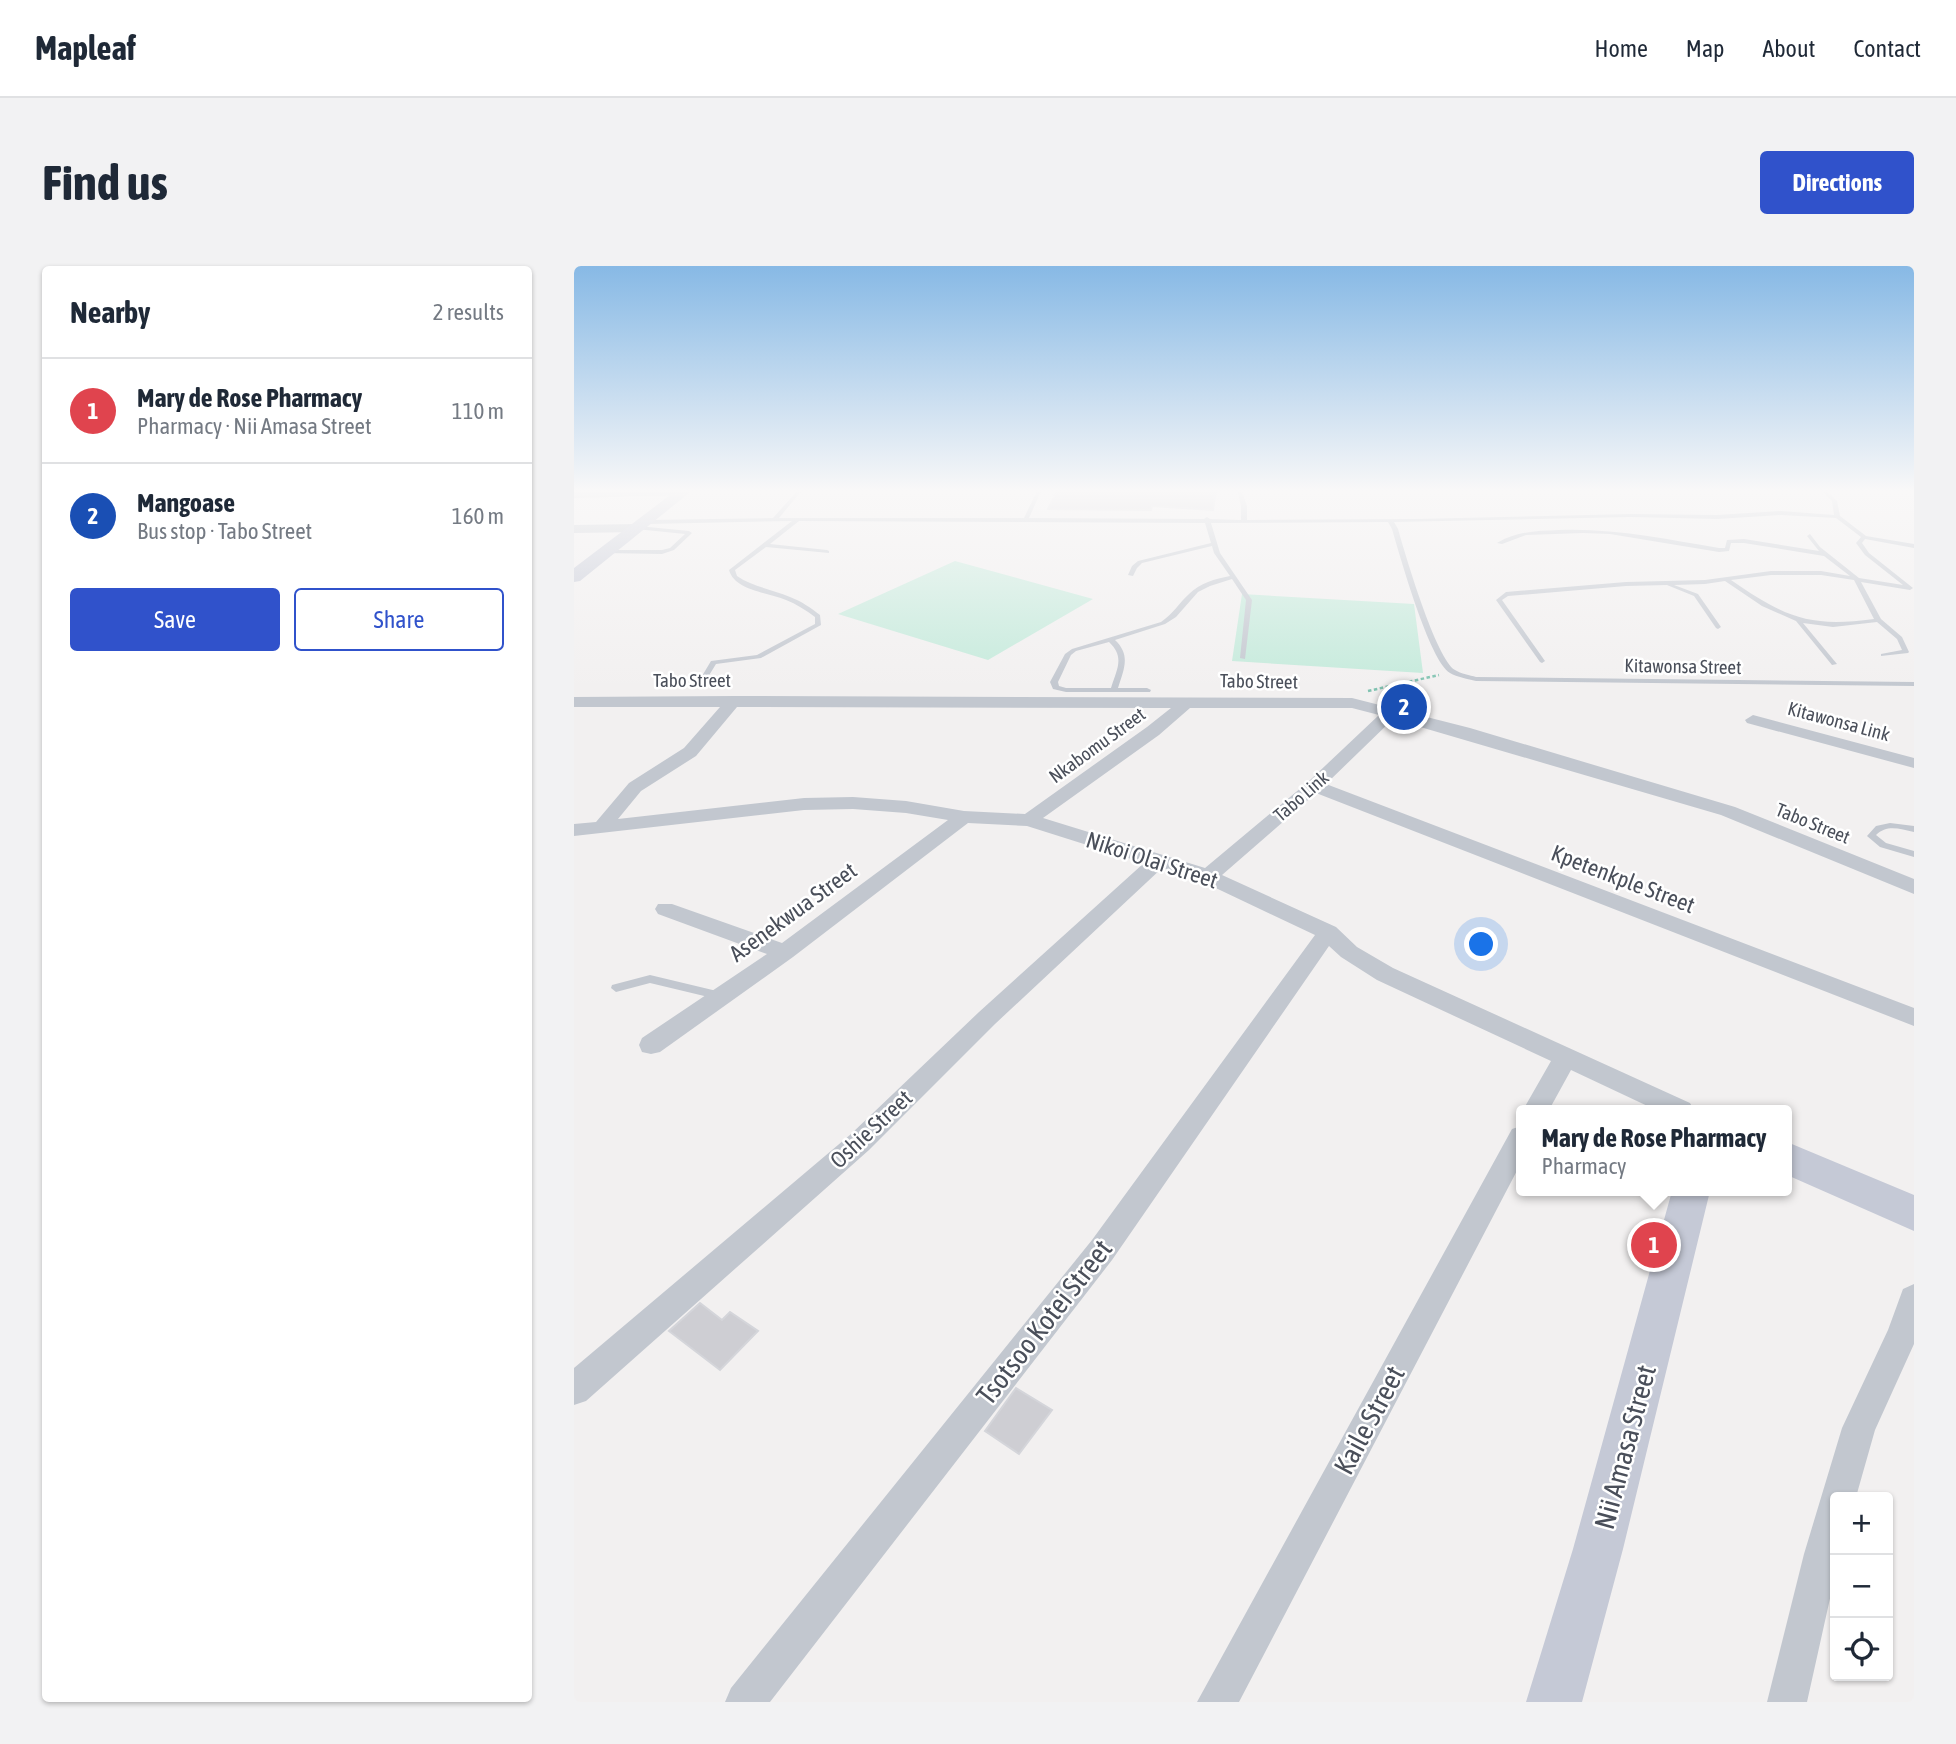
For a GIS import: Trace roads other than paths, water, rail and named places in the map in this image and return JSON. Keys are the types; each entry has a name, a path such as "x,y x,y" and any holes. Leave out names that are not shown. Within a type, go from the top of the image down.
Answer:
{"street":[{"path":"574,577 601,556"},
{"path":"601,828 635,787 690,752 734,701"},
{"name":"Nkabomu Street","path":"1029,820 1115,759 1188,701"},
{"name":"Tabo Street","path":"574,702 1352,703 1464,732 1728,811 1914,887"},
{"name":"Tabo Link","path":"1209,876 1314,786 1390,713"},
{"name":"Kitawonsa Link","path":"1753,720 1914,763"},
{"name":"Kpetenkple Street","path":"1314,786 1914,1017"},
{"name":"Nikoi Olai Street","path":"574,830 804,804 853,803 906,807 964,817 1029,820 1209,876 1328,932 1349,952 1385,974 1670,1105"},
{"name":"Asenekwua Street","path":"652,1045 785,952 964,817"},
{"name":"Oshie Street","path":"574,1389 860,1142 987,1018 1159,860"},
{"path":"665,909 785,952"},
{"name":"Tsotsoo Kotei Street","path":"745,1702 1102,1250 1328,932"},
{"path":"1539,1105 1565,1058"},
{"name":"Kaile Street","path":"1217,1702 1516,1146"},
{"path":"1792,1160 1914,1213"},
{"name":"Nii Amasa Street","path":"1554,1702 1598,1549 1690,1196"},
{"path":"1840,1492 1859,1428 1902,1335 1914,1299"},
{"path":"1787,1702 1830,1526"}],"lane":[{"path":"706,676 713,662 759,657 818,625 818,616 802,605 784,597 750,589 734,577 733,570 751,556"},
{"path":"1131,575 1140,562 1165,556"},
{"path":"1221,556 1249,600 1243,658"},
{"name":"Kitawonsa Street","path":"1403,556 1414,592 1443,662 1453,672 1476,679 1914,684"},
{"path":"1828,556 1856,578 1878,620 1900,638 1906,652 1883,655"},
{"path":"1870,556 1913,589"},
{"path":"1542,661 1505,612 1499,600 1506,594 1727,580 1771,573 1821,573 1913,589"},
{"path":"1147,690 1066,690 1054,685 1069,654 1078,648 1163,623 1173,618 1191,594 1210,583 1234,577"},
{"path":"1727,580 1769,609 1799,622 1833,624 1878,620"},
{"path":"1664,583 1696,595 1718,627"},
{"path":"1799,622 1834,664"},
{"path":"1110,639 1121,648 1123,657 1114,690"},
{"path":"1914,829 1881,825 1871,836 1883,845 1914,854"},
{"path":"616,988 650,979 722,996"}],"place":[{"name":"Mangoase","path":"1404,707"},
{"name":"Mary de Rose Pharmacy","path":"1654,1245"}]}
